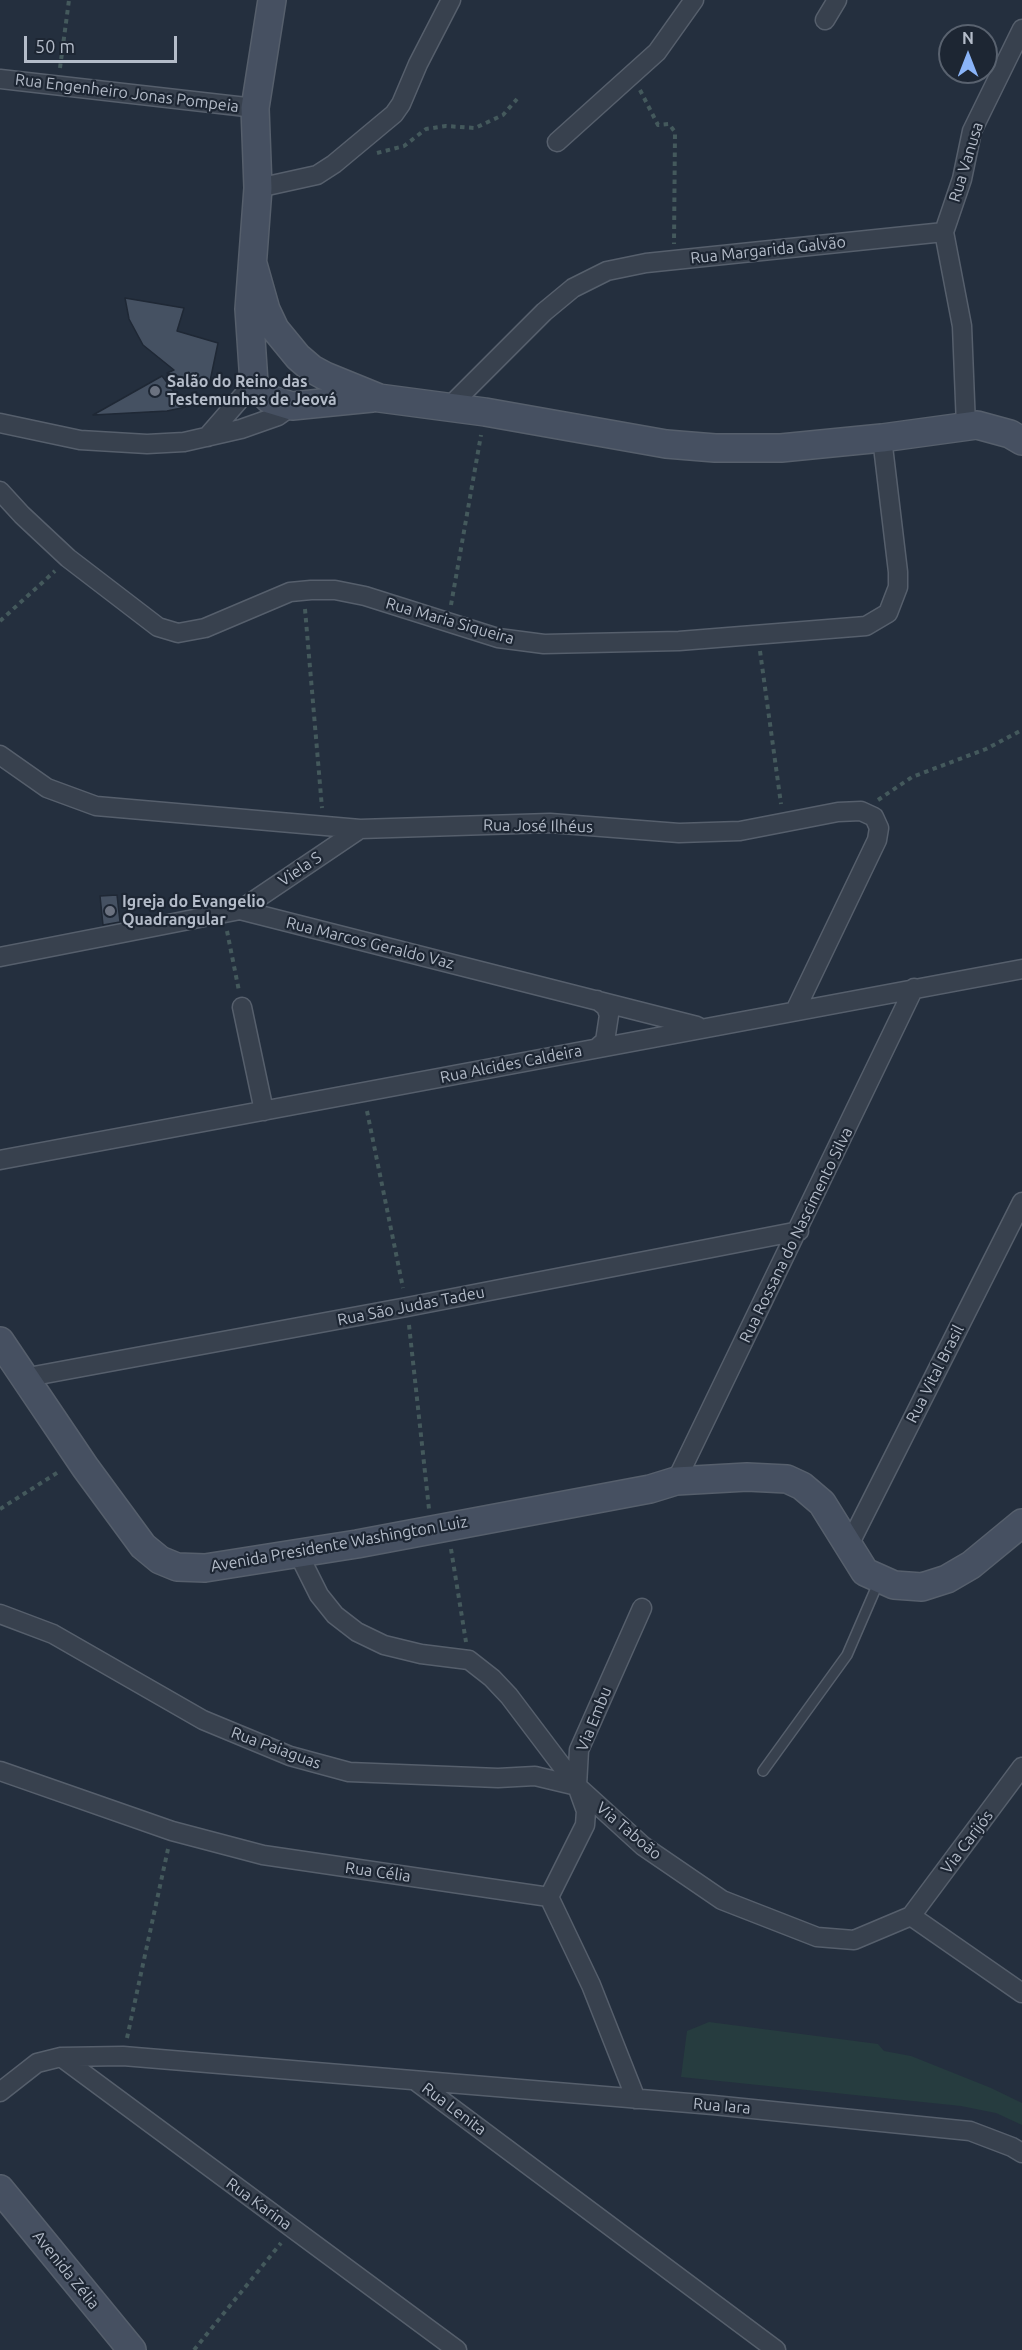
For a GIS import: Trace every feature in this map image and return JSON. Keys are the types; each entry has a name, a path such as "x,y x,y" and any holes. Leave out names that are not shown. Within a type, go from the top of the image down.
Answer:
{"main road":[{"path":"272,0 255,108 258,188 249,309 254,382 269,399 292,406 379,398 485,412 666,444 715,448 781,448 882,438 977,425 1010,434 1022,441"},
{"path":"253,264 266,310 275,329 303,361 302,394 292,406"},
{"path":"254,382 260,371 282,354 303,361 338,382 379,398"},
{"name":"Avenida Presidente Washington Luiz","path":"0,1341 23,1378 143,1546 160,1560 177,1567 205,1568 298,1553 650,1489 676,1481 747,1477 787,1479 802,1486 822,1503 848,1547"},
{"path":"848,1547 865,1572 894,1585 922,1587 947,1579 971,1565 1022,1523"},
{"name":"Avenida Zélia","path":"0,2189 132,2350"}],"street":[{"path":"258,188 317,175 383,124 401,104 418,64 451,0"},
{"path":"557,142 657,51 694,0"},
{"path":"825,20 837,0"},
{"name":"Rua Vanusa","path":"944,232 962,179 972,131 1022,29"},
{"name":"Rua Engenheiro Jonas Pompeia","path":"0,78 255,108"},
{"path":"944,232 962,326 966,426"},
{"name":"Rua Margarida Galvão","path":"449,407 544,312 573,288 607,271 674,260 944,232"},
{"path":"207,437 254,382"},
{"path":"0,423 80,440 112,443 175,442 207,437 264,422 292,406"},
{"name":"Rua Maria Siqueira","path":"0,491 68,558 158,627 178,633 205,628 290,592 335,590 365,596 498,638 544,644 622,643 758,635 866,626 888,613 898,587 898,572 882,438"},
{"name":"Rua José Ilhéus","path":"0,755 47,788 96,806 360,829 550,823 679,833 740,831 838,812 861,811"},
{"path":"795,1011 877,840 879,828 874,817 861,811"},
{"name":"Viela S","path":"231,912 360,829"},
{"name":"Rua Marcos Geraldo Vaz","path":"0,957 231,912 705,1028"},
{"name":"Rua Alcides Caldeira","path":"0,1160 1022,969"},
{"name":"Rua Rossana do Nascimento Silva","path":"676,1481 799,1231 914,988"},
{"path":"597,1000 606,1007 609,1015 605,1041 597,1048"},
{"path":"242,1007 264,1111"},
{"name":"Rua Vital Brasil","path":"848,1547 1022,1202"},
{"name":"Rua São Judas Tadeu","path":"23,1378 799,1231"},
{"path":"298,1553 319,1594 335,1615 357,1632 384,1644 421,1654 469,1660"},
{"name":"Via Embu","path":"549,1897 585,1825 586,1811 577,1786 579,1750 642,1608"},
{"name":"Rua Paiaguas","path":"0,1614 53,1634 203,1720 290,1756 349,1772 498,1778 535,1776 577,1786"},
{"name":"Via Taboão","path":"469,1660 492,1678 509,1696 577,1786 643,1846 722,1900 817,1937 854,1940 911,1916"},
{"name":"Via Carijós","path":"911,1916 1022,1767"},
{"name":"Rua Célia","path":"0,1771 172,1831 263,1855 549,1897"},
{"path":"549,1897 595,1995 636,2099"},
{"path":"911,1916 1022,1993"},
{"name":"Rua Lenita","path":"0,2092 38,2063 61,2057 123,2056 417,2082 776,2350"},
{"name":"Rua Karina","path":"61,2057 457,2350"},
{"name":"Rua Iara","path":"417,2082 636,2099 970,2131 1022,2153"}],"lane":[{"path":"763,1771 847,1655 879,1579"}],"path":[{"path":"58,85 69,0"},
{"path":"631,75 658,125 669,124 675,132 674,260"},
{"path":"340,159 404,146 426,129 446,126 475,128 503,115 517,99"},
{"path":"447,623 485,412"},
{"path":"0,621 68,558"},
{"path":"303,591 324,826"},
{"path":"758,635 784,822"},
{"path":"861,811 912,777 986,749 1022,730"},
{"path":"231,912 242,1007"},
{"path":"363,1092 407,1307 427,1506 443,1527 450,1546 469,1660"},
{"path":"0,1509 80,1459"},
{"path":"123,2056 172,1831"},
{"path":"194,2350 292,2229"}],"green space":[{"path":"709,2022 878,2044 884,2051 911,2056 1022,2103 1022,2125 996,2113 961,2106 681,2077 687,2031"}],"building":[{"path":"125,298 184,308 177,331 218,343 209,386 167,373 174,370 143,345 129,319"},
{"name":"Salão do Reino das Testemunhas de Jeová","path":"162,376 186,407 167,411 93,415"},
{"name":"Igreja do Evangelio Quadrangular","path":"117,895 120,922 103,925 100,896"}],"place":[{"name":"Salão do Reino das Testemunhas de Jeová","path":"155,391"},
{"name":"Igreja do Evangelio Quadrangular","path":"110,911"}]}
